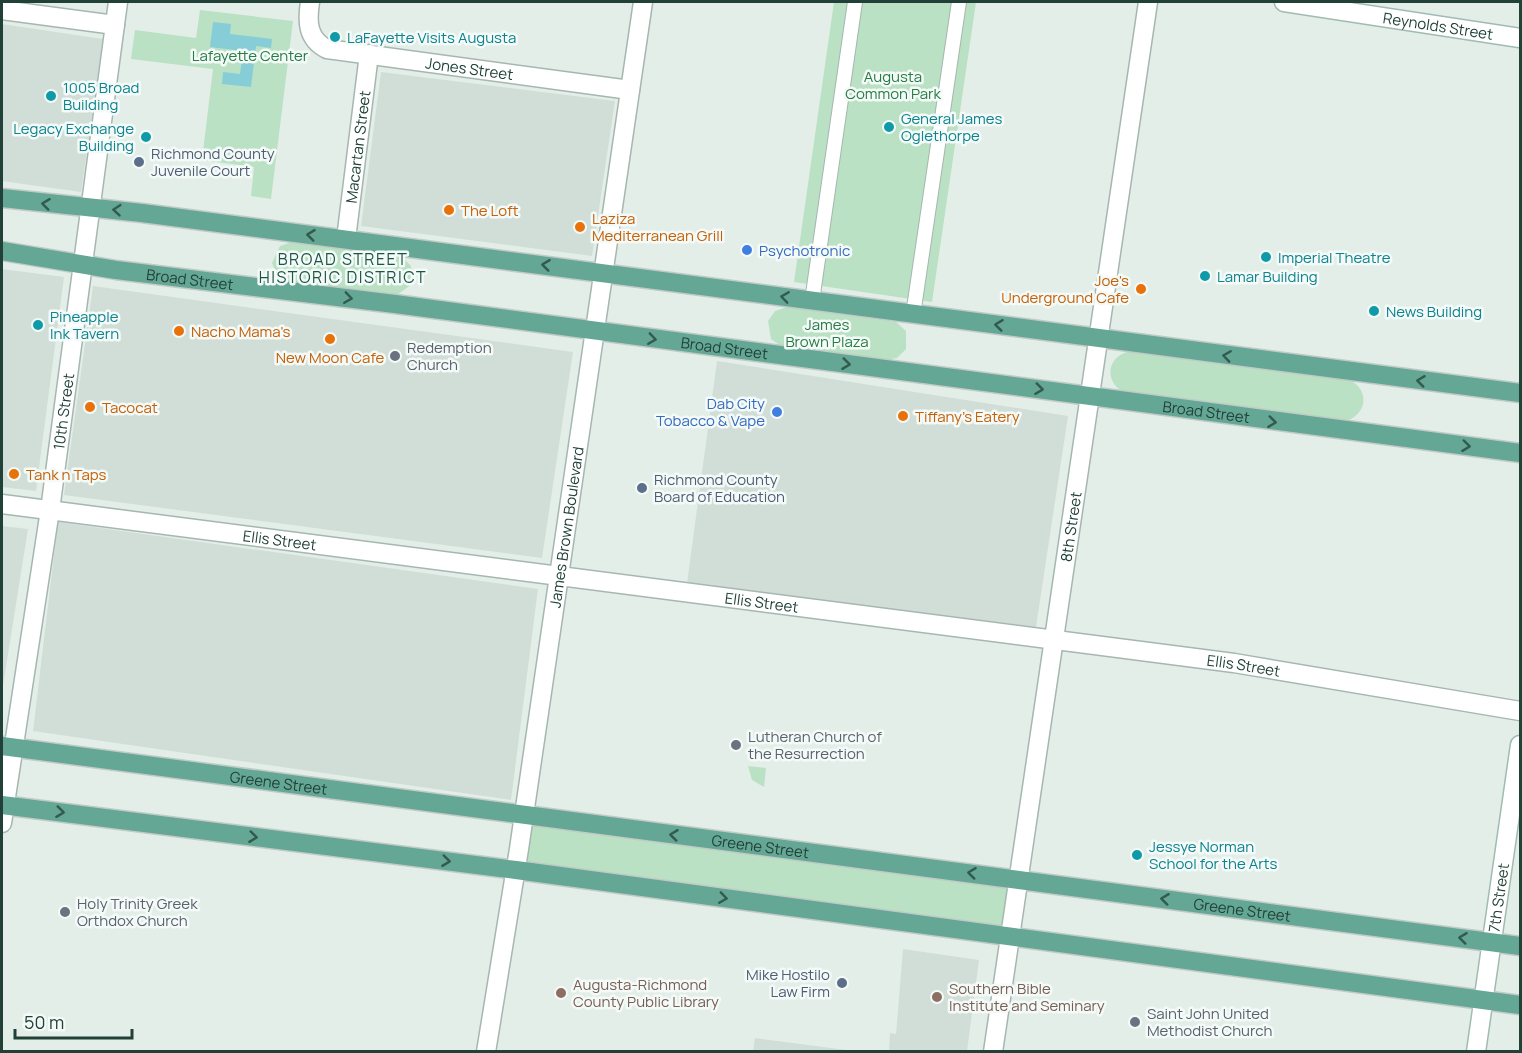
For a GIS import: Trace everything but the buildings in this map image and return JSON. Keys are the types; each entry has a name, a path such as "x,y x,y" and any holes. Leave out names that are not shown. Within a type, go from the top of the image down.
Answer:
{"main road":[{"path":"2,198 346,239 1521,393"},
{"name":"Broad Street","path":"2,251 116,270 278,289 1521,453"},
{"name":"Greene Street","path":"7,746 1521,946"},
{"path":"2,811 516,870 1521,1005"}],"street":[{"name":"10th Street","path":"2,811 7,746 50,510 118,2"},
{"name":"Jones Street","path":"310,2 308,22 314,39 327,49 630,90"},
{"name":"James Brown Boulevard","path":"486,1052 560,577 643,2"},
{"path":"812,301 855,2"},
{"path":"914,315 958,2"},
{"name":"8th Street","path":"993,1052 1148,2"},
{"name":"Reynolds Street","path":"1284,2 1521,38"},
{"path":"2,10 115,25"},
{"name":"Macartan Street","path":"346,239 369,54"},
{"name":"Ellis Street","path":"2,504 1234,663 1521,711"},
{"name":"7th Street","path":"1476,1052 1521,745"}],"shaded area":[{"path":"2,24 103,39 81,192 2,181"},
{"path":"381,72 615,101 592,256 361,226"},
{"path":"2,269 64,277 36,491 2,487"},
{"path":"93,286 573,352 542,558 64,495"},
{"path":"717,361 1068,416 1036,627 687,583"},
{"path":"58,522 538,589 511,800 33,731"},
{"path":"2,526 28,529 2,692"},
{"name":"Southern Bible Institute and Seminary","path":"903,949 979,960 967,1051 889,1051 890,1033 896,1034"},
{"path":"755,1038 854,1051 753,1051"}],"green space":[{"name":"Augusta Common Park","path":"834,2 976,2 932,302 794,282"},
{"name":"Lafayette Center","path":"200,10 293,21 271,199 251,196 254,167 202,160 213,69 131,59 135,30 196,38"},
{"path":"292,242 402,257 411,266 412,284 397,295 287,282 277,275 272,263 280,246"},
{"name":"James Brown Plaza","path":"787,307 896,322 906,331 906,349 897,358 885,360 781,346 771,339 768,321 775,311"},
{"path":"1131,351 1350,380 1361,390 1362,408 1353,418 1346,421 1126,393 1114,383 1110,370 1116,358"},
{"path":"748,766 766,768 764,787 752,780"},
{"path":"524,815 1019,880 1010,936 516,870"}],"water":[{"path":"213,22 231,24 230,34 272,39 271,48 256,46 251,87 222,84 223,72 240,74 243,51 210,47"}],"place":[{"name":"LaFayette Visits Augusta","path":"335,37"},
{"name":"1005 Broad Building","path":"51,96"},
{"name":"General James Oglethorpe","path":"889,127"},
{"name":"Legacy Exchange Building","path":"146,137"},
{"name":"Richmond County Juvenile Court","path":"139,162"},
{"name":"The Loft","path":"449,210"},
{"name":"Laziza Mediterranean Grill","path":"580,227"},
{"name":"Psychotronic","path":"747,250"},
{"name":"Imperial Theatre","path":"1266,257"},
{"name":"Lamar Building","path":"1205,276"},
{"name":"Joe's Underground Cafe","path":"1141,289"},
{"name":"News Building","path":"1374,311"},
{"name":"Pineapple Ink Tavern","path":"38,325"},
{"name":"Nacho Mama's","path":"179,331"},
{"name":"New Moon Cafe","path":"330,339"},
{"name":"Redemption Church","path":"395,356"},
{"name":"Tacocat","path":"90,407"},
{"name":"Dab City Tobacco & Vape","path":"777,412"},
{"name":"Tiffany's Eatery","path":"903,416"},
{"name":"Tank n Taps","path":"14,474"},
{"name":"Richmond County Board of Education","path":"642,488"},
{"name":"Lutheran Church of the Resurrection","path":"736,745"},
{"name":"Jessye Norman School for the Arts","path":"1137,855"},
{"name":"Holy Trinity Greek Orthdox Church","path":"65,912"},
{"name":"Mike Hostilo Law Firm","path":"842,983"},
{"name":"Augusta-Richmond County Public Library","path":"561,993"},
{"name":"Southern Bible Institute and Seminary","path":"937,997"},
{"name":"Saint John United Methodist Church","path":"1135,1022"}],"district":[{"name":"BROAD STREET HISTORIC DISTRICT","path":"343,268"}]}
